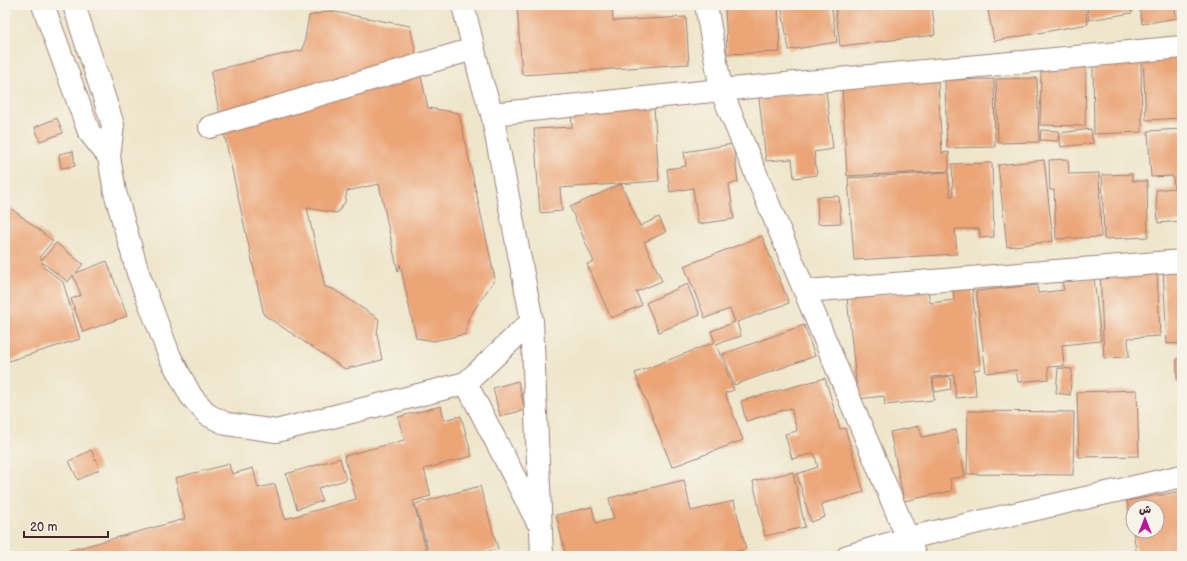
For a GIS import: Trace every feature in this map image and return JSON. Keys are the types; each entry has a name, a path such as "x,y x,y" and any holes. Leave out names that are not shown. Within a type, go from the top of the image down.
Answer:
{"street":[{"path":"43,5 89,132 109,157"},
{"path":"74,5 113,125 109,157 115,192 138,273 170,357 191,396 208,415 227,424 276,431 466,383 532,321"},
{"path":"463,5 481,80 492,114 532,321 542,556"},
{"path":"706,5 721,90 912,547"},
{"path":"492,114 721,90 1182,47"},
{"path":"210,127 473,49"},
{"path":"806,291 1182,261"},
{"path":"466,383 540,526"},
{"path":"848,556 912,547 1182,476"}],"building":[{"path":"517,5 629,5 612,7 613,21 686,17 689,64 522,75"},
{"path":"725,5 778,5 780,52 727,54"},
{"path":"781,5 831,5 837,42 789,50"},
{"path":"835,5 932,5 935,35 840,46"},
{"path":"987,5 1085,5 1088,24 994,41"},
{"path":"1087,5 1131,5 1132,13 1089,20"},
{"path":"1139,5 1174,5 1177,18 1142,24"},
{"path":"1177,5 1182,5 1182,18 1180,18"},
{"path":"329,11 410,26 428,108 459,113 495,279 468,319 466,334 434,341 416,338 400,264 398,272 379,184 347,191 345,202 337,213 307,208 325,287 333,289 379,319 377,334 382,360 345,369 264,315 211,74 213,70 303,50 309,16"},
{"path":"1182,57 1182,118 1146,120 1143,59"},
{"path":"1141,62 1142,132 1094,134 1093,64"},
{"path":"1041,65 1086,65 1085,126 1040,125"},
{"path":"1037,78 1039,142 998,143 996,79"},
{"path":"994,79 995,147 947,148 945,80"},
{"path":"938,81 942,153 949,152 949,171 847,176 842,86"},
{"path":"826,90 833,149 814,152 817,175 794,178 792,159 766,161 759,98"},
{"path":"654,107 659,181 560,188 562,211 540,213 534,129 572,127 571,113"},
{"path":"57,118 63,133 40,141 35,127"},
{"path":"1091,129 1093,143 1061,147 1059,133"},
{"path":"1182,129 1182,221 1158,223 1156,190 1174,188 1173,176 1151,177 1148,131"},
{"path":"1041,130 1059,131 1058,141 1040,140"},
{"path":"733,144 738,182 729,184 734,219 698,224 693,188 670,192 667,169 686,166 684,152"},
{"path":"73,151 75,166 61,168 59,154"},
{"path":"1068,159 1069,174 1099,173 1101,237 1056,239 1054,190 1050,190 1049,160"},
{"path":"1044,160 1053,241 1007,247 998,165"},
{"path":"992,163 994,237 980,238 979,229 955,229 957,254 854,260 848,178 948,172 950,196 953,196 952,164"},
{"path":"1132,174 1132,181 1147,181 1148,237 1104,239 1102,175"},
{"path":"621,184 640,226 659,217 666,232 644,242 662,281 636,292 642,305 611,318 587,264 594,262 570,207"},
{"path":"839,196 841,223 818,224 817,197"},
{"path":"8,206 53,241 40,256 42,260 56,243 83,264 76,273 107,261 127,316 83,332 71,299 81,295 73,275 68,282 42,262 44,267 63,282 80,339 5,362 5,210"},
{"path":"762,236 789,303 737,322 741,336 716,344 734,390 725,393 743,440 672,467 635,373 715,342 711,331 735,322 730,309 705,318 684,266"},
{"path":"1157,270 1160,336 1128,338 1129,357 1104,358 1100,272"},
{"path":"1163,270 1182,270 1182,343 1167,344"},
{"path":"1094,278 1101,341 1062,345 1064,366 1048,367 1049,379 1018,382 1016,370 986,373 976,291 1037,285 1038,293 1064,290 1062,282"},
{"path":"687,284 700,315 659,332 646,303"},
{"path":"972,286 980,369 974,370 976,396 956,398 954,375 932,377 934,400 885,405 884,396 858,399 847,298 928,290 930,303 954,300 953,288"},
{"path":"804,325 815,356 734,385 723,354"},
{"path":"1182,357 1182,381 1177,381 1177,358"},
{"path":"1058,368 1072,369 1070,395 1056,393"},
{"path":"950,376 951,389 935,392 933,379"},
{"path":"825,378 840,429 845,428 864,492 821,504 825,517 811,522 797,474 818,467 814,453 792,459 785,434 797,431 791,408 746,421 741,401"},
{"path":"518,381 525,410 500,416 493,388"},
{"path":"1137,390 1139,456 1079,457 1077,392"},
{"path":"441,406 444,420 461,416 472,456 424,469 431,496 413,501 428,556 49,556 185,519 175,478 229,464 232,474 253,468 258,488 275,484 285,519 356,499 344,456 404,440 398,417"},
{"path":"968,411 1074,412 1073,475 967,474"},
{"path":"919,426 922,437 956,430 965,476 950,479 952,491 904,501 890,432"},
{"path":"91,450 100,469 78,480 69,461"},
{"path":"340,458 346,480 318,488 322,501 297,509 286,474"},
{"path":"793,472 805,527 765,536 753,481"},
{"path":"684,480 691,511 734,501 746,549 715,556 566,556 556,515 592,507 596,523 614,519 609,498"},
{"path":"480,486 498,549 482,553 483,556 430,556 415,504"},
{"path":"1182,491 1182,556 1137,556 1134,539 1165,539 1165,499 1138,499"}]}
